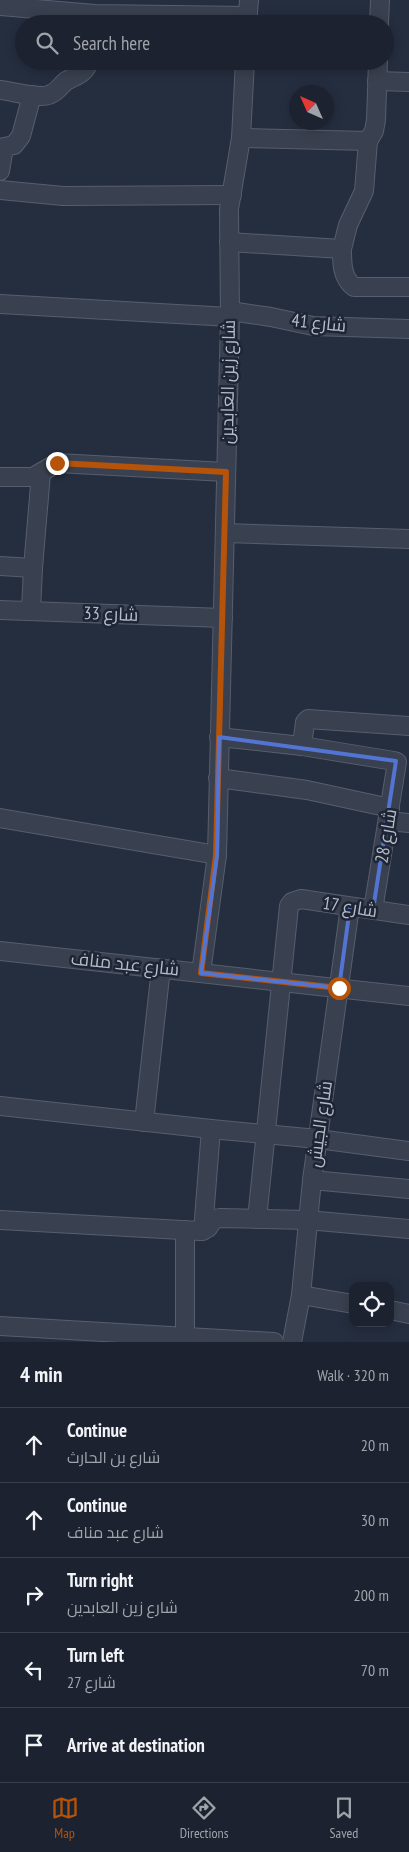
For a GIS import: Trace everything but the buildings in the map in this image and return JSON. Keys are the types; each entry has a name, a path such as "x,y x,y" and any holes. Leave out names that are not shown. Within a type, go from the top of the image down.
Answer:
{"street":[{"path":"379,15 380,0"},
{"path":"0,6 65,15"},
{"path":"197,15 248,13"},
{"path":"0,90 49,96 56,92 64,82 86,70"},
{"name":"شارع زين العابدين","path":"201,973 216,855 230,314 229,210 241,138 245,70"},
{"path":"378,70 376,120 374,131 368,141 364,191 350,218 342,249 343,272 348,282 354,287 409,287"},
{"path":"377,80 409,82"},
{"path":"0,170 2,146 14,145 21,136 32,95"},
{"path":"241,138 368,141"},
{"path":"0,190 63,196 232,195"},
{"path":"229,242 342,249"},
{"name":"شارع 41","path":"0,304 230,314 271,317 313,326 409,329"},
{"path":"0,477 33,477 57,463 226,472"},
{"path":"31,612 41,473"},
{"path":"225,532 409,539"},
{"path":"0,566 33,568"},
{"name":"شارع 33","path":"0,610 223,618"},
{"path":"219,737 302,746 305,722 308,719 409,726"},
{"name":"شارع 28","path":"302,746 397,762 373,910"},
{"path":"218,778 307,790 389,815 409,824"},
{"path":"0,818 216,855"},
{"name":"شارع 17","path":"280,981 288,911 292,902 301,899 409,915"},
{"name":"شارع الجيش","path":"292,1342 301,1295 312,1180 350,907"},
{"name":"شارع عبد مناف","path":"0,951 409,996"},
{"path":"144,1122 161,968"},
{"path":"257,1219 280,981"},
{"path":"0,1106 318,1139 409,1151"},
{"path":"203,1230 211,1129"},
{"path":"312,1180 409,1189"},
{"path":"0,1220 203,1230 217,1218 307,1220 409,1229"},
{"path":"185,1230 185,1337"},
{"path":"301,1295 349,1303"},
{"path":"394,1311 409,1314"},
{"path":"0,1326 78,1337 185,1337 274,1342"}],"highlighted area":[{"path":"219,737 396,761 373,910 350,907 339,988 201,973 217,855"}],"route":[{"path":"57,463 226,472 216,855 201,973 339,988"}]}
